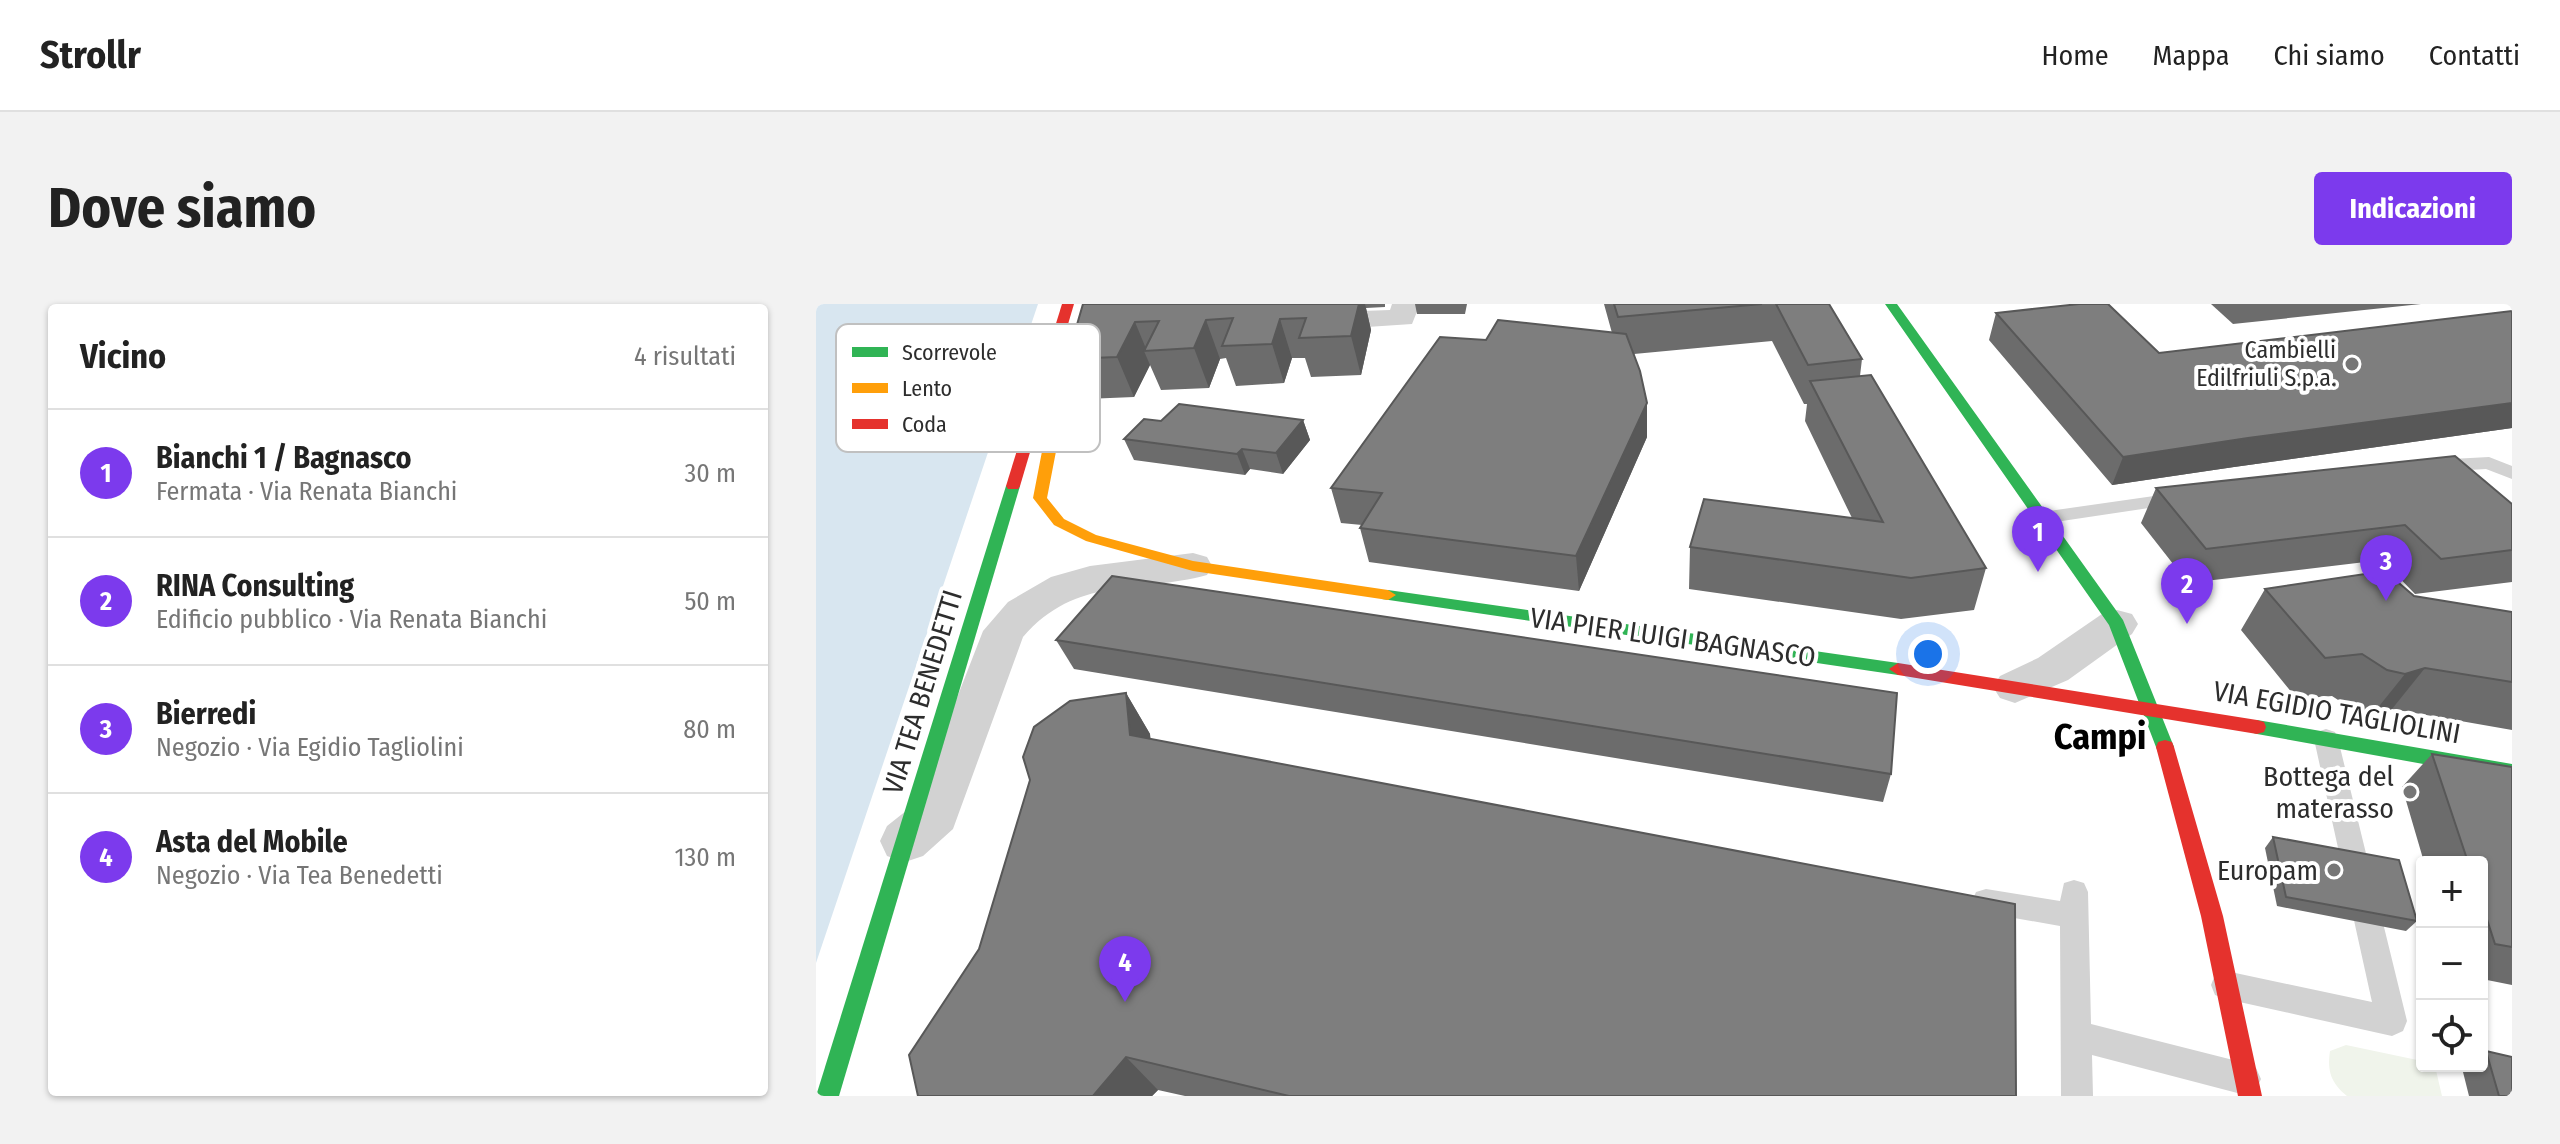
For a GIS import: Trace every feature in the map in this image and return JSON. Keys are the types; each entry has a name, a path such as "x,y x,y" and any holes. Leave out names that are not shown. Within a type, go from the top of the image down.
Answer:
{"street":[{"name":"VIA TEA BENEDETTI","path":"1062,324 1068,304"},
{"path":"1282,323 1402,318 1406,304"},
{"path":"1891,304 2117,624 2141,674 2187,819 2249,1088"},
{"name":"VIA TEA BENEDETTI","path":"827,1096 1024,452"},
{"name":"VIA PIER LUIGI BAGNASCO","path":"1049,452 1040,498 1059,522 1091,538 1193,566 2015,687 2152,710"},
{"name":"VIA PIER LUIGI BAGNASCO","path":"905,841 936,815 1004,631 1020,610 1046,594 1083,579 1193,566"},
{"path":"2015,687 2053,669 2117,624"},
{"name":"VIA EGIDIO TAGLIOLINI","path":"2152,710 2512,772"}],"lane":[{"path":"2411,469 2489,463 2512,473"},
{"path":"2042,518 2208,494"},
{"path":"2226,985 2392,1021 2326,739"},
{"path":"1965,897 2074,904 2077,1096"},
{"path":"2078,1036 2249,1088"}],"shaded area":[{"path":"816,304 1038,304 1031,324 836,324 836,452 988,452 816,963"},
{"path":"2346,1045 2416,1060 2416,1072 2436,1072 2442,1096 2347,1096 2331,1076 2330,1051"}],"building":[{"path":"1083,304 1359,304 1351,336 1299,338 1306,318 1280,319 1272,344 1222,346 1233,318 1206,320 1194,348 1144,351 1159,321 1135,322 1117,357 1100,358 1100,324 1077,324"},
{"path":"1614,304 1762,304 1618,317"},
{"path":"1776,304 1829,304 1862,359 1808,365"},
{"path":"2108,304 2159,353 2512,311 2512,403 2123,457 1996,313"},
{"path":"1498,320 1626,334 1640,371 1647,403 1576,556 1360,528 1382,493 1331,488 1440,337 1486,340"},
{"path":"1871,375 1986,568 1911,578 1690,547 1704,499 1883,522 1810,381"},
{"path":"1179,404 1303,420 1276,453 1242,449 1237,454 1124,439 1144,419 1161,421"},
{"path":"2455,456 2512,504 2512,550 2441,559 2405,525 2206,549 2156,488"},
{"path":"2385,571 2414,596 2512,612 2512,682 2425,668 2405,674 2387,670 2362,654 2325,658 2265,589"},
{"path":"1112,576 1897,693 1891,774 1056,640"},
{"path":"1126,693 1130,735 2015,904 2016,1096 1289,1096 1126,1057 1093,1096 918,1096 909,1055 979,949 1030,780 1023,757 1034,727 1070,701"},
{"path":"2432,754 2512,767 2512,947 2495,944 2488,922 2488,856 2466,856"},
{"path":"2273,837 2399,860 2416,921 2286,897"},
{"path":"2488,1051 2512,1057 2512,1096 2499,1096"}],"traffic: fast":[{"path":"1891,304 2117,624 2165,747"},
{"path":"827,1096 1013,486"},
{"path":"1388,595 1898,669"},
{"path":"2257,727 2512,772"}],"traffic: slow":[{"path":"1049,452 1040,498 1059,522 1091,538 1193,566 1388,595"}],"traffic: jam":[{"path":"1062,324 1068,304"},
{"path":"1013,486 1023,452"},
{"path":"1898,669 2257,727"},
{"path":"2165,747 2212,916 2250,1096"}],"place":[{"name":"Cambielli Edilfriuli S.p.a.","path":"2352,364"},
{"name":"Bianchi 1 / Bagnasco","path":"2038,572"},
{"name":"Bierredi","path":"2386,601"},
{"name":"RINA Consulting","path":"2187,624"},
{"name":"Bottega del materasso","path":"2410,792"},
{"name":"Europam","path":"2334,870"},
{"name":"Asta del Mobile","path":"1125,1002"}],"district":[{"name":"Campi","path":"2100,736"}]}
